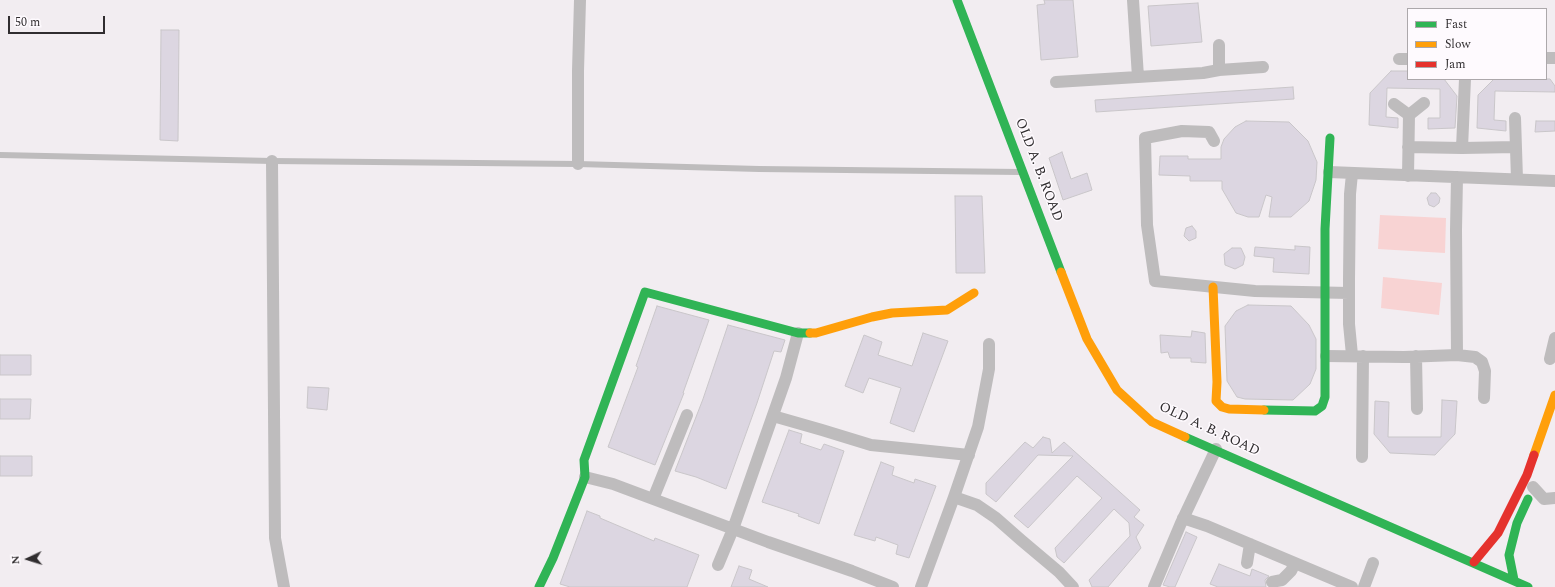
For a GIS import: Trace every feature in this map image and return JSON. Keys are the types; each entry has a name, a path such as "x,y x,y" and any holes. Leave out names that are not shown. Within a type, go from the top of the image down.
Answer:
{"street":[{"path":"578,164 580,0"},
{"name":"OLD A. B. ROAD","path":"957,0 1088,339 1117,390 1152,422 1528,587"},
{"path":"1133,0 1138,77"},
{"path":"1219,45 1219,70"},
{"path":"1056,82 1203,73 1219,70 1263,67"},
{"path":"1462,148 1465,80"},
{"path":"1408,176 1409,115 1424,103"},
{"path":"1394,104 1409,115"},
{"path":"1515,118 1517,179"},
{"path":"1214,141 1209,132 1182,131 1145,138 1147,225 1155,281 1254,291 1349,293"},
{"path":"1213,287 1217,382 1216,401 1222,407 1229,409 1315,411 1322,406 1325,397 1325,229 1330,138"},
{"path":"1408,147 1516,147"},
{"path":"272,161 275,538 284,587"},
{"path":"1329,172 1555,181"},
{"path":"1352,174 1350,194 1349,324 1358,355 1362,457"},
{"path":"1457,177 1457,355"},
{"path":"539,587 553,558 585,477 584,460 645,292 798,333 816,334 872,317 892,313 947,310 974,293"},
{"path":"718,565 733,529 773,416 786,378 798,333"},
{"path":"1550,359 1555,338"},
{"path":"921,587 978,427 989,369 989,344"},
{"path":"1326,356 1457,355 1475,357 1482,362 1485,371 1484,398"},
{"path":"1416,356 1417,409"},
{"path":"1474,562 1498,533 1527,475 1555,395"},
{"path":"653,499 687,415"},
{"path":"773,416 871,445 968,455"},
{"path":"1154,587 1183,518 1216,449"},
{"path":"585,477 613,484 893,587"},
{"path":"1535,483 1544,499 1555,498"},
{"path":"1514,580 1509,554 1517,523 1535,483"},
{"path":"954,497 977,505 996,518 1059,572 1073,587"},
{"path":"1183,518 1207,526 1352,587"},
{"path":"1247,563 1250,544"},
{"path":"1272,582 1282,580 1291,571 1295,563"},
{"path":"1364,587 1373,563"}],"lane":[{"path":"0,155 272,161 578,164 759,169 1024,172"}],"shaded area":[{"path":"1380,215 1446,218 1445,253 1378,249"},
{"path":"1383,277 1442,283 1439,315 1381,308"}],"building":[{"path":"1044,0 1073,0 1078,57 1041,60 1037,5 1045,4"},
{"path":"1198,3 1202,42 1151,46 1148,6"},
{"path":"161,30 179,30 178,141 160,140"},
{"path":"1391,71 1407,71 1407,80 1445,80 1457,96 1455,128 1428,129 1428,118 1440,118 1440,89 1387,88 1386,117 1398,118 1398,128 1369,125 1370,93"},
{"path":"1550,79 1555,86 1555,92 1495,91 1494,120 1506,121 1506,131 1477,128 1478,95 1493,80"},
{"path":"1293,87 1294,99 1096,112 1095,100"},
{"path":"1246,121 1289,122 1308,141 1317,162 1316,180 1309,201 1291,217 1269,217 1272,197 1266,195 1259,217 1248,217 1236,213 1222,189 1222,181 1190,181 1190,176 1159,175 1160,156 1188,156 1188,159 1221,159 1221,147 1224,139 1235,127"},
{"path":"1536,121 1555,121 1555,131 1535,132"},
{"path":"1062,152 1071,179 1087,173 1092,190 1063,200 1049,158"},
{"path":"1431,193 1436,193 1440,198 1439,203 1434,207 1429,205 1427,198"},
{"path":"955,196 982,196 985,273 956,273"},
{"path":"1192,226 1196,231 1196,238 1189,241 1184,236 1186,228"},
{"path":"1295,246 1310,247 1309,274 1273,272 1274,258 1254,256 1255,247 1295,250"},
{"path":"1232,248 1241,248 1245,257 1243,265 1235,269 1225,265 1224,254"},
{"path":"1248,305 1291,306 1309,325 1316,339 1316,369 1310,384 1293,400 1245,399 1237,397 1227,381 1225,326 1236,311"},
{"path":"657,306 709,320 684,393 655,465 608,447 638,367 636,366"},
{"path":"728,325 785,340 781,352 774,351 726,489 696,477 675,471 703,399"},
{"path":"1192,331 1205,333 1206,363 1191,362 1191,358 1170,358 1168,352 1161,353 1160,335 1191,337"},
{"path":"923,333 948,341 914,432 890,423 901,388 869,378 863,393 845,386 864,335 882,342 878,355 912,366"},
{"path":"0,355 31,355 31,375 0,375"},
{"path":"308,387 329,388 327,410 307,408"},
{"path":"0,399 31,399 30,419 0,419"},
{"path":"1442,400 1457,401 1455,434 1435,455 1390,453 1374,434 1375,401 1389,402 1388,437 1441,437"},
{"path":"789,430 802,434 800,443 821,450 824,444 844,451 819,524 798,516 799,514 762,502"},
{"path":"1043,437 1050,439 1052,453 1064,442 1140,510 1134,517 1144,525 1136,537 1141,548 1108,587 1092,587 1089,580 1130,536 1129,523 1114,509 1064,563 1057,557 1055,548 1102,498 1077,476 1028,528 1014,516 1073,456 1038,455 996,502 986,494 986,483 1025,442 1033,448"},
{"path":"0,456 32,456 32,476 0,476"},
{"path":"881,462 894,467 892,475 914,483 915,479 936,486 909,558 896,554 898,545 876,537 875,541 854,535"},
{"path":"587,511 654,541 655,538 699,555 687,587 570,587 560,584"},
{"path":"1186,532 1197,537 1175,587 1163,585"},
{"path":"1219,564 1250,576 1252,569 1269,576 1265,580 1266,587 1218,587 1210,584"},
{"path":"739,566 752,570 749,579 768,587 731,587"}],"traffic: fast":[{"path":"957,0 1061,272"},
{"path":"1264,410 1315,411 1322,406 1325,397 1325,229 1330,138"},
{"path":"539,587 553,558 585,477 584,460 645,292 798,333 810,333"},
{"path":"1185,437 1528,587"},
{"path":"1514,580 1509,555 1517,523 1528,499"}],"traffic: slow":[{"path":"1061,272 1087,339 1117,390 1152,422 1185,437"},
{"path":"1213,287 1217,382 1216,401 1222,407 1229,409 1264,410"},
{"path":"810,333 816,333 872,317 892,313 947,310 974,293"},
{"path":"1534,455 1555,395"}],"traffic: jam":[{"path":"1474,562 1498,533 1527,475 1534,455"}]}
